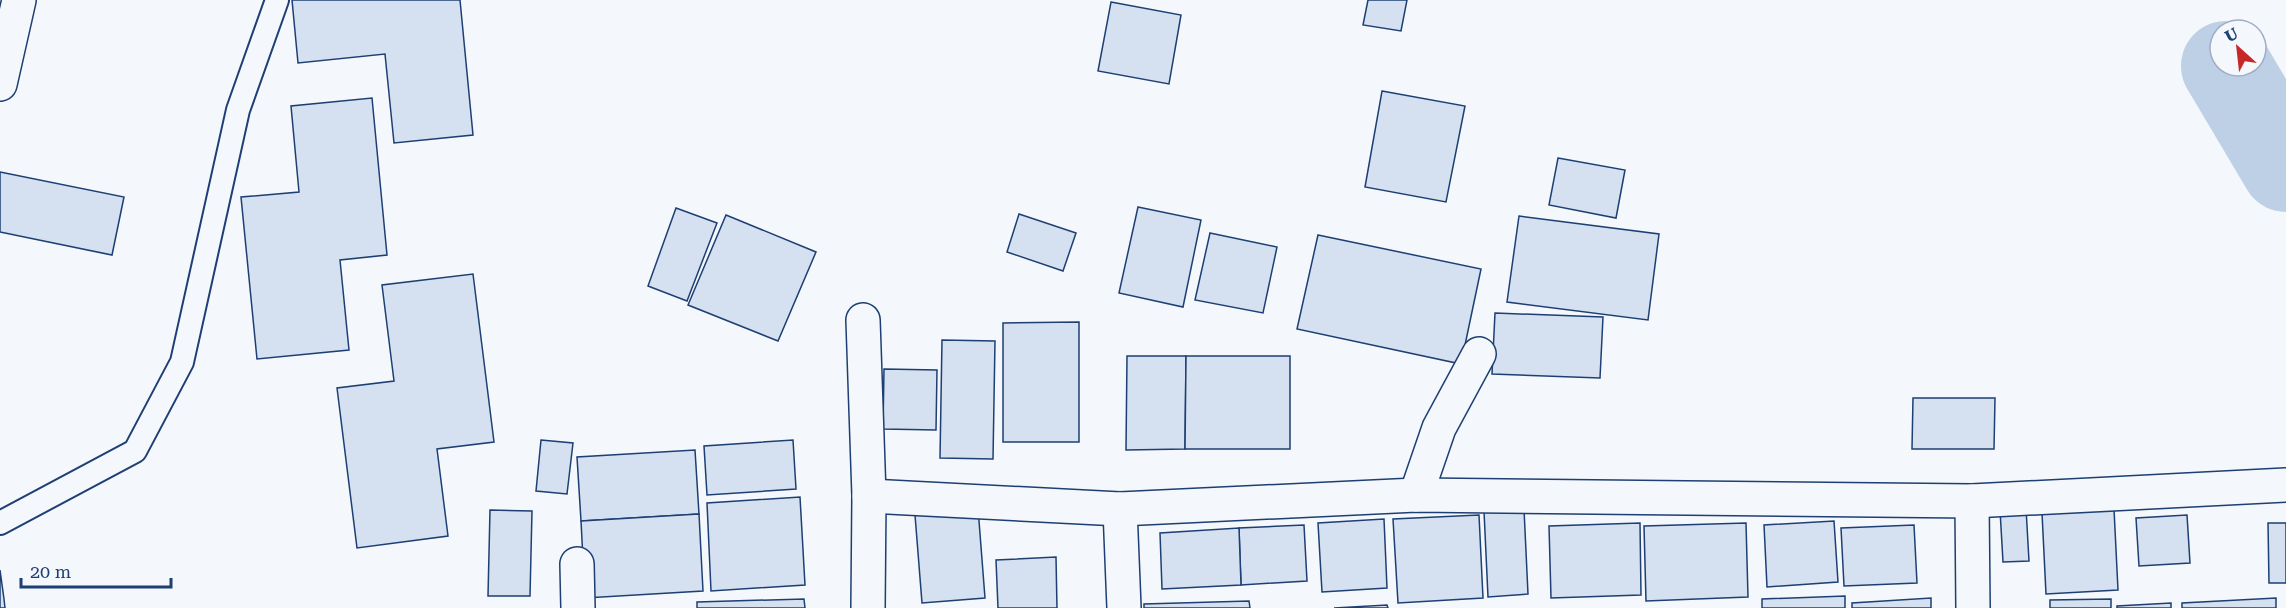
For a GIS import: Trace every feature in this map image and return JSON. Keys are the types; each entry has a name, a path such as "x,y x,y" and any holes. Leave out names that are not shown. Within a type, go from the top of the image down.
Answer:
{"street":[{"path":"0,84 19,0"},
{"path":"863,321 869,496 868,608"},
{"path":"1416,495 1439,428 1479,354"},
{"path":"869,496 1120,510 1416,495 1972,501 2286,485"},
{"path":"1972,501 1973,608"},
{"path":"1120,510 1124,608"},
{"path":"577,564 578,608"}],"lane":[{"path":"0,523 135,451 167,392 182,362 238,110 276,0"}],"building":[{"path":"292,0 460,0 473,135 394,143 385,54 298,63"},
{"path":"1368,0 1407,0 1401,31 1363,25"},
{"path":"1111,2 1181,15 1169,84 1098,71"},
{"path":"1382,91 1465,106 1446,202 1365,187"},
{"path":"372,98 387,255 340,260 349,350 257,359 241,197 299,192 291,106"},
{"path":"1558,158 1625,170 1616,218 1549,205"},
{"path":"0,172 124,197 112,255 0,232"},
{"path":"1138,207 1201,220 1183,307 1119,293"},
{"path":"676,208 717,223 687,301 648,286"},
{"path":"1019,214 1076,233 1063,271 1007,252"},
{"path":"726,215 816,252 778,341 688,305"},
{"path":"1519,216 1659,234 1648,320 1507,302"},
{"path":"1210,233 1277,247 1263,313 1195,300"},
{"path":"1318,235 1481,269 1461,364 1297,329"},
{"path":"473,274 494,442 437,449 448,536 357,548 337,388 394,381 382,285"},
{"path":"1495,313 1603,317 1600,378 1492,374"},
{"path":"1079,322 1079,442 1003,442 1003,323"},
{"path":"942,340 995,341 993,459 940,458"},
{"path":"1127,356 1186,356 1185,449 1126,450"},
{"path":"1186,356 1290,356 1290,449 1185,449"},
{"path":"884,369 937,370 936,430 883,429"},
{"path":"1913,398 1995,398 1994,449 1912,449"},
{"path":"541,440 573,443 567,494 536,491"},
{"path":"793,440 796,489 707,495 704,446"},
{"path":"695,450 699,514 581,521 577,457"},
{"path":"800,497 805,585 711,591 707,503"},
{"path":"978,508 985,598 922,603 915,515"},
{"path":"2026,508 2029,561 2003,562 2000,510"},
{"path":"1524,509 1528,594 1488,597 1484,511"},
{"path":"2114,509 2118,590 2046,594 2042,513"},
{"path":"490,510 532,511 530,596 488,596"},
{"path":"699,514 703,591 585,598 581,521"},
{"path":"1479,515 1483,598 1398,603 1393,519"},
{"path":"2187,515 2190,563 2139,566 2136,518"},
{"path":"1384,519 1387,588 1322,592 1318,523"},
{"path":"1834,521 1838,582 1767,587 1764,525"},
{"path":"1640,523 1641,595 1551,598 1549,526"},
{"path":"1746,523 1748,597 1646,601 1644,526"},
{"path":"2268,523 2286,523 2286,583 2269,583"},
{"path":"1304,525 1307,581 1241,585 1239,528"},
{"path":"1914,525 1917,583 1844,586 1841,528"},
{"path":"1239,528 1241,585 1162,589 1160,533"},
{"path":"1056,557 1057,608 998,608 996,560"},
{"path":"0,570 4,599 5,608 0,608"},
{"path":"1845,596 1845,608 1762,608 1762,599"},
{"path":"1931,598 1931,608 1852,608 1852,603"},
{"path":"2276,598 2276,608 2182,608 2182,603"},
{"path":"804,599 805,608 697,608 697,602"},
{"path":"2111,599 2111,608 2050,608 2050,600"},
{"path":"1249,601 1250,608 1144,608 1144,604"},
{"path":"2171,603 2171,608 2117,608 2117,606"},
{"path":"1387,605 1388,608 1334,608"}],"waterway":[{"path":"2233,78 2286,167"}]}
